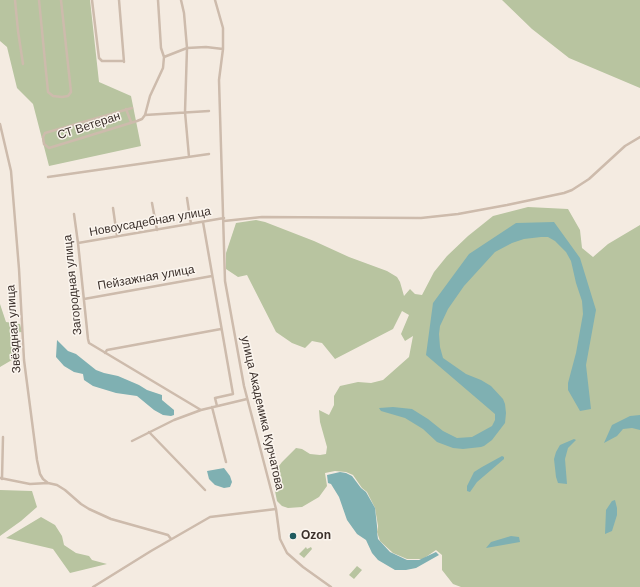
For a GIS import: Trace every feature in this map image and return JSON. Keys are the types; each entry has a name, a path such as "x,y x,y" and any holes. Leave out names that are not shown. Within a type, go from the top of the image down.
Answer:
{"street":[{"path":"15,0 23,64"},
{"path":"39,0 48,92 53,96 62,97 68,96 71,92 61,0"},
{"path":"92,0 100,60 124,62 119,0"},
{"path":"158,0 161,48 164,57 163,68 150,96 145,115 209,111"},
{"path":"181,0 184,13 187,48 185,112 189,156"},
{"name":"улица Академика Курчатова","path":"93,587 210,517 276,509 247,399 235,338 224,266 224,220 219,80 223,49 223,28 215,0"},
{"path":"164,57 187,48 206,47 223,49"},
{"name":"СТ Ветеран","path":"132,108 44,133 44,144 49,148 142,119 145,115"},
{"path":"126,109 131,122"},
{"name":"Звёздная улица","path":"0,124 10,171 19,269 24,360 37,460 40,474 48,483"},
{"name":"Новоусадебная улица","path":"78,243 202,222 224,220 262,217 421,218 458,214 507,205 572,190 589,179 625,146 640,137"},
{"path":"48,177 209,154"},
{"path":"187,198 191,224"},
{"path":"152,203 157,230"},
{"path":"113,208 117,236"},
{"name":"Загородная улица","path":"74,214 88,339 92,345 201,410"},
{"path":"202,222 233,394 215,398 217,406"},
{"name":"Пейзажная улица","path":"84,299 212,276"},
{"path":"105,352 107,350 221,329"},
{"path":"132,441 174,420 201,410 247,399"},
{"path":"212,407 226,462"},
{"path":"149,432 205,490"},
{"path":"3,437 1,479 30,484 48,483 57,485 81,504 111,519 152,529 168,535 171,539"},
{"path":"276,509 280,539 287,553 303,567 331,587"}],"green space":[{"path":"0,0 90,0 99,82 131,96 141,146 49,166 33,104 17,88 7,47 0,41"},
{"path":"502,0 640,0 640,88 569,58 532,29"},
{"path":"528,207 568,209 580,230 582,248 593,257 608,244 640,225 640,587 461,587 453,584 442,570 442,555 436,550 423,559 407,559 393,553 380,541 377,532 378,526 375,508 367,492 362,488 353,475 346,472 335,471 325,473 327,486 319,497 302,507 288,508 282,506 277,501 275,491 279,466 296,448 302,449 310,454 326,454 327,447 320,422 319,410 329,415 334,405 334,396 340,386 358,382 371,383 383,380 409,357 413,336 405,341 401,334 409,315 402,311 393,329 335,359 322,343 312,341 305,348 292,343 276,332 247,275 238,277 226,269 226,253 236,223 256,220 265,222 387,271 397,277 404,296 410,289 415,294 422,295 434,272 447,256 468,236 493,216"},
{"path":"0,304 6,322 20,324 22,332 10,333 17,357 0,367"},
{"path":"0,490 32,491 37,507 0,536"},
{"path":"41,517 55,525 62,536 64,545 76,553 89,556 92,560 107,564 70,573 53,549 6,538"},
{"path":"306,547 307,549 311,547 312,549 304,558 299,554"},
{"path":"357,566 362,570 354,579 349,575"}],"water":[{"path":"554,222 580,258 596,310 586,365 591,409 580,411 568,390 568,383 576,353 583,314 582,301 571,261 566,252 555,241 548,237 541,237 524,239 512,243 495,252 464,286 448,309 440,326 440,347 443,358 466,374 491,386 503,399 506,413 505,423 492,440 481,447 463,449 453,448 437,442 423,429 405,418 381,411 379,408 393,407 412,409 443,431 457,438 472,437 492,426 495,420 495,414 426,355 433,303 469,254 516,223"},
{"path":"57,340 68,351 76,354 96,370 118,376 147,390 162,395 162,400 174,410 174,415 163,415 154,410 137,396 116,393 93,386 84,380 83,374 74,372 64,366 56,357"},
{"path":"640,415 640,430 632,428 623,429 617,436 604,443 612,425 630,416"},
{"path":"574,439 576,440 568,448 565,459 567,484 558,483 554,459 556,452 560,445"},
{"path":"502,456 504,459 477,482 470,492 467,491 467,486 474,472"},
{"path":"224,468 230,476 232,482 230,487 224,488 215,485 209,479 207,471"},
{"path":"340,472 352,476 366,492 375,508 378,539 390,552 407,560 419,560 436,552 439,555 416,568 406,570 395,570 378,560 372,553 366,540 357,534 347,520 339,497 331,484 328,483 327,475"},
{"path":"615,500 617,515 612,531 605,534 606,510 612,501"},
{"path":"511,536 519,537 520,542 486,548 491,542"}],"place":[{"name":"Ozon","path":"293,536"}]}
